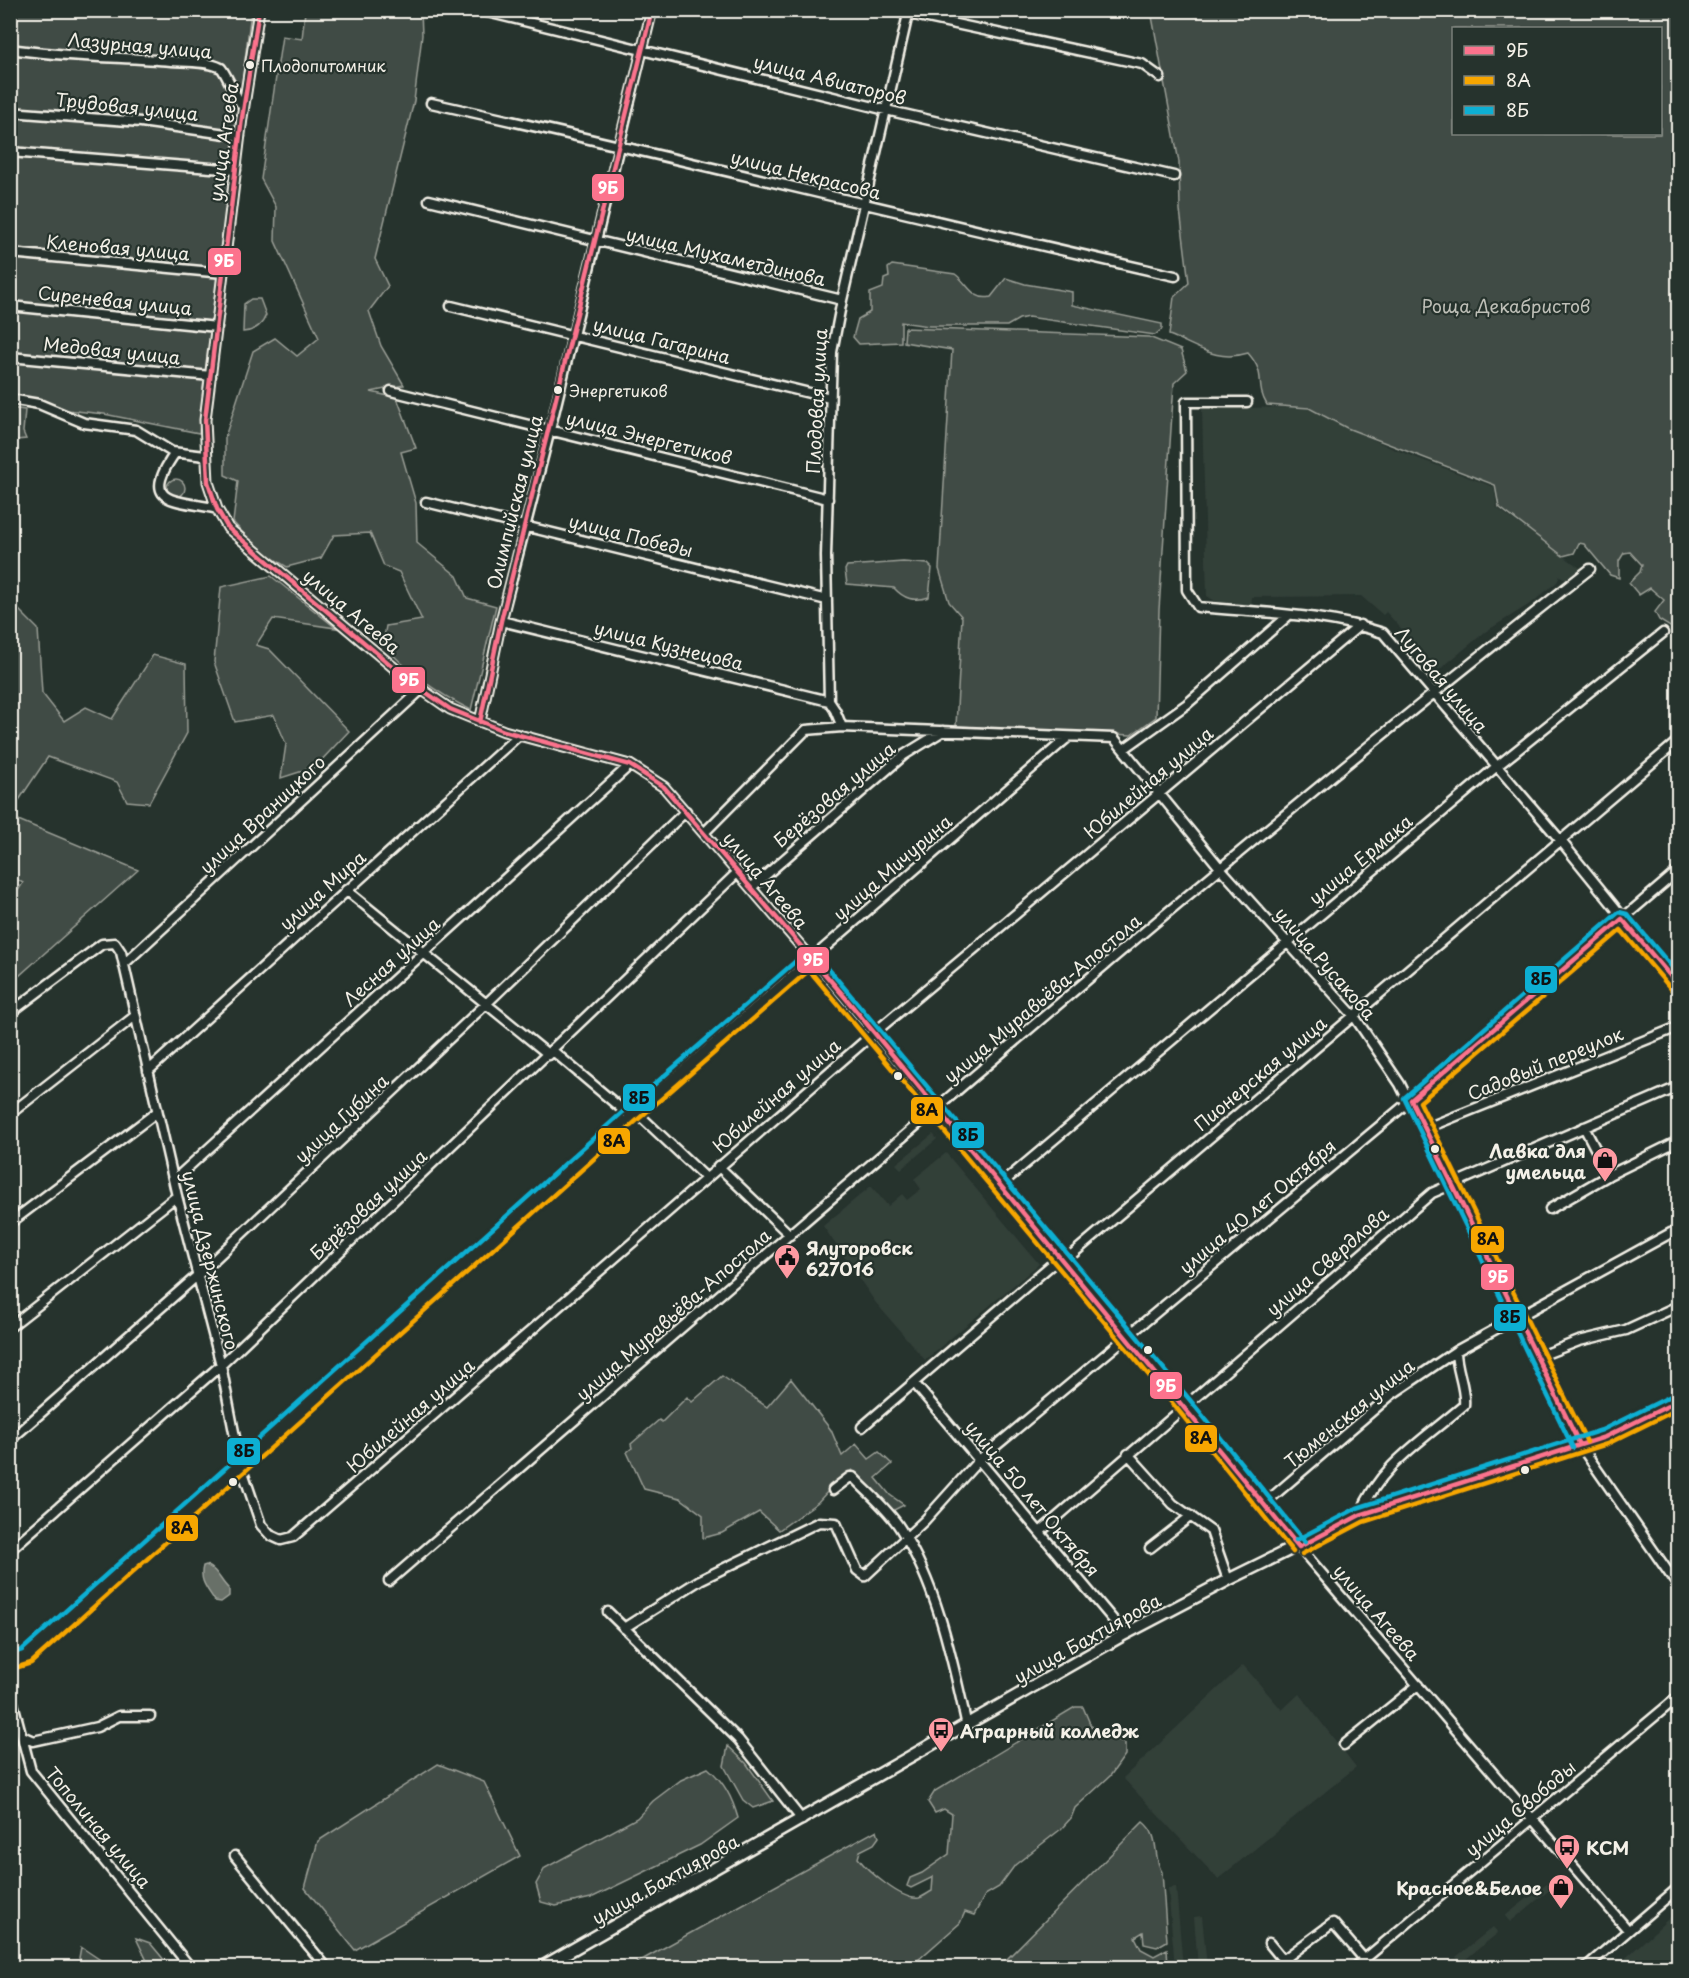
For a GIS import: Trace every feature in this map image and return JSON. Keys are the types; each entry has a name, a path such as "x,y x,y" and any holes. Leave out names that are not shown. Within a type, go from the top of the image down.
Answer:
{"main road":[{"name":"улица Бахтиярова","path":"540,1968 1125,1634 1228,1580 1360,1515 1580,1445 1641,1422 1678,1401"}],"street":[{"name":"улица Агеева","path":"259,10 243,107 206,420 205,456 208,482 217,509 228,528 246,546 422,689 450,709 519,735 630,765 664,787 873,1032 1184,1405 1299,1547 1628,1930"},
{"name":"улица Авиаторов","path":"479,10 886,110 1174,176"},
{"name":"Олимпийская улица","path":"480,722 501,621 652,10"},
{"path":"890,10 1142,64 1160,77"},
{"name":"Плодовая улица","path":"842,726 829,701 827,600 832,352 908,13"},
{"name":"Лазурная улица","path":"10,49 45,54 85,54 201,64 221,68 228,75 234,95 243,107"},
{"name":"улица Некрасова","path":"431,102 620,145 863,206 1174,276"},
{"name":"Трудовая улица","path":"10,111 141,122 240,136"},
{"path":"10,152 236,170"},
{"name":"улица Мухаметдинова","path":"429,200 842,300"},
{"name":"Кленовая улица","path":"10,253 223,273"},
{"name":"Сиреневая улица","path":"10,306 217,327"},
{"name":"улица Гагарина","path":"452,306 830,398"},
{"name":"Медовая улица","path":"10,357 211,376"},
{"name":"улица Энергетиков","path":"391,391 828,500"},
{"path":"10,399 39,404 84,423 136,430 175,453 205,456"},
{"name":"Луговая улица","path":"1247,402 1186,402 1187,590 1198,607 1320,618 1360,625 1383,633 1496,768 1561,841 1622,919 1678,985"},
{"path":"175,453 161,474 160,484 164,496 171,501 217,509"},
{"name":"улица Победы","path":"426,502 827,600"},
{"name":"улица Муравьёва-Апостола","path":"389,1581 936,1108 1432,693 1590,570"},
{"path":"1124,749 1187,704 1288,616"},
{"name":"улица Кузнецова","path":"501,621 829,701"},
{"name":"Юбилейная улица","path":"305,1530 873,1032 1160,795 1360,625"},
{"name":"улица Ермака","path":"1000,1185 1496,768 1663,633"},
{"name":"улица Враницкого","path":"124,963 422,689"},
{"path":"704,833 806,730 842,726 1067,738"},
{"name":"Берёзовая улица","path":"751,888 904,755 943,731"},
{"name":"улица Мира","path":"148,1071 519,735"},
{"name":"улица Русакова","path":"1067,738 1114,738 1221,869 1354,1016 1410,1100 1580,1445 1678,1586"},
{"name":"улица Мичурина","path":"10,1662 26,1657 633,1113 1067,738"},
{"name":"Пионерская улица","path":"862,1427 1061,1259 1069,1257 1678,741"},
{"name":"Лесная улица","path":"174,1180 630,765"},
{"name":"улица Губина","path":"10,1440 198,1275 486,1004 686,811"},
{"name":"улица 40 лет Октября","path":"624,1628 700,1580 819,1522 836,1523 857,1570 865,1576 905,1539 979,1460 1410,1100 1678,871"},
{"name":"Берёзовая улица","path":"10,1550 221,1365 551,1053 738,872"},
{"path":"346,890 486,1004 633,1113 705,1177"},
{"name":"улица Дзержинского","path":"10,1013 102,944 115,943 121,952 177,1196 221,1365 240,1463 261,1526 270,1535 281,1540 293,1537 305,1530"},
{"path":"10,1114 135,1016"},
{"name":"Садовый переулок","path":"1424,1129 1678,1027"},
{"name":"улица Свердлова","path":"1041,1531 1184,1405 1432,1193 1678,1087"},
{"path":"10,1223 157,1112"},
{"path":"1584,1127 1609,1175"},
{"path":"1550,1209 1609,1175 1678,1142"},
{"path":"718,1166 790,1235"},
{"path":"10,1328 177,1196"},
{"name":"Тюменская улица","path":"1265,1503 1391,1395 1456,1351 1678,1229"},
{"path":"1538,1358 1579,1341 1626,1330 1678,1306"},
{"path":"1360,1515 1367,1497 1391,1465 1464,1405 1465,1395 1457,1373 1456,1351"},
{"name":"улица 50 лет Октября","path":"915,1384 1041,1531 1125,1634"},
{"path":"1128,1454 1173,1504 1211,1531 1228,1580"},
{"path":"833,1490 850,1477 854,1477 900,1528 930,1584 954,1667 967,1726"},
{"path":"1150,1548 1191,1516"},
{"path":"608,1612 738,1739 802,1820"},
{"path":"1344,1745 1418,1684"},
{"name":"Тополиная улица","path":"10,1692 31,1771 191,1968"},
{"name":"улица Свободы","path":"1354,1968 1678,1697"},
{"path":"22,1736 33,1741 97,1727 119,1716 150,1716"},
{"path":"235,1856 327,1968"},
{"path":"1585,1968 1678,1888"},
{"path":"1269,1943 1283,1960 1333,1923 1364,1959"}],"shaded area":[{"path":"1290,407 1308,409 1391,448 1494,487 1497,508 1580,568 1570,582 1560,576 1557,582 1533,602 1485,632 1439,670 1386,612 1383,615 1361,596 1252,597 1251,606 1221,605 1207,596 1202,409"},
{"path":"933,1134 937,1139 901,1169 896,1164"},
{"path":"946,1153 1039,1264 925,1360 876,1303 823,1226 871,1186 888,1206 902,1194 907,1200 921,1189 914,1179"},
{"path":"206,1565 229,1589 229,1596 221,1602 215,1601 204,1584 202,1571 203,1566"},
{"path":"1243,1665 1282,1710 1299,1694 1356,1767 1218,1879 1123,1778"},
{"path":"1547,1883 1552,1888 1510,1922 1505,1916"},
{"path":"1176,1887 1183,1967 1175,1967 1168,1888"},
{"path":"1678,1910 1678,1967 1616,1967"},
{"path":"1202,1916 1207,1967 1198,1967 1194,1917"},
{"path":"1493,1927 1498,1933 1461,1963 1456,1957"}],"green space":[{"path":"11,11 251,11 199,433 104,414 11,404"},
{"path":"305,11 421,11 422,35 414,101 375,259 388,286 369,311 381,346 404,385 371,392 397,398 416,448 401,452 416,503 417,543 457,576 467,598 496,606 471,710 424,682 383,644 386,626 422,620 399,572 384,566 370,533 334,535 321,558 287,567 258,549 233,522 238,481 225,475 225,437 253,351 275,338 297,356 319,338 275,241 276,207 261,179 282,36 302,39"},
{"name":"Роща Декабристов","path":"1151,11 1678,11 1678,632 1659,620 1655,612 1664,600 1650,588 1639,595 1629,583 1640,572 1642,565 1630,552 1624,553 1619,561 1619,578 1610,575 1584,544 1579,543 1574,553 1563,556 1499,507 1495,485 1347,428 1309,408 1267,405 1261,391 1258,368 1248,353 1237,356 1217,355 1169,335 1174,297 1189,283 1180,210 1179,162"},
{"path":"892,265 955,274 975,294 985,298 991,297 1006,278 1025,284 1072,292 1072,305 1162,324 1162,329 1155,335 1028,317 1007,326 929,326 901,322 901,342 859,344 853,337 858,319 870,312 870,293 883,288 884,279 889,277 888,268"},
{"path":"251,299 260,299 266,315 258,327 243,332 244,304"},
{"path":"905,328 1149,337 1181,350 1187,371 1174,383 1159,610 1156,717 1131,735 956,726 962,617 949,602 939,569 952,350 904,342"},
{"path":"10,408 25,410 23,432 26,439 16,440 11,436"},
{"path":"176,479 182,482 185,488 182,494 176,497 170,494 167,488 170,482"},
{"path":"903,562 928,564 932,568 929,597 914,599 902,595 894,588 847,584 845,570 847,566"},
{"path":"271,576 336,628 273,619 256,645 269,649 349,731 315,767 281,778 286,744 274,715 235,722 214,662 221,587"},
{"path":"11,602 38,629 42,693 64,721 86,707 112,719 153,655 186,664 187,733 149,803 127,801 117,782 48,757 11,812"},
{"path":"11,817 138,870 11,983 11,901 23,883 11,876"},
{"path":"722,1376 767,1407 791,1379 831,1430 842,1456 856,1444 869,1459 879,1452 892,1464 876,1478 890,1495 904,1505 890,1512 852,1470 839,1479 818,1502 779,1530 759,1512 722,1533 703,1538 703,1515 680,1498 644,1489 627,1452 632,1448 631,1444 659,1420 662,1422 687,1397 692,1402"},
{"path":"1075,1707 1083,1707 1091,1726 1125,1744 1125,1755 1110,1776 1075,1808 1071,1818 1061,1829 1015,1865 999,1887 985,1895 974,1915 965,1912 960,1923 910,1967 629,1967 877,1830 879,1837 874,1844 860,1851 858,1858 877,1877 895,1890 912,1898 924,1896 932,1891 933,1877 911,1888 907,1886 910,1878 922,1873 949,1854 952,1814 944,1809 935,1813 928,1802 935,1791"},
{"path":"728,1746 746,1763 773,1801 753,1808 743,1800 724,1766"},
{"path":"438,1764 484,1782 520,1856 355,1950 305,1888 318,1841"},
{"path":"708,1768 727,1790 738,1818 700,1845 591,1898 556,1906 541,1902 536,1884 545,1868 637,1818 653,1801 681,1780"},
{"path":"1143,1822 1152,1833 1162,1872 1167,1941 1157,1947 1144,1944 1143,1932 1135,1937 1141,1949 1154,1956 1167,1949 1168,1967 999,1967"},
{"path":"136,1938 150,1943 170,1967 150,1967"},
{"path":"81,1947 111,1967 90,1967 79,1958"}],"transit line":[{"name":"9Б","path":"259,10 242,118 205,420 208,482 217,509 228,528 411,682 450,709 504,731 630,765 664,787 843,995 1299,1547"},
{"name":"9Б","path":"480,722 501,621 652,10"},
{"name":"8Б","path":"1573,1448 1404,1098 1619,912 1627,914 1678,974"},
{"name":"9Б","path":"1580,1445 1411,1100 1622,919 1678,985"},
{"name":"8А","path":"1587,1442 1420,1102 1621,930 1672,990"},
{"name":"8Б","path":"10,1654 22,1650 625,1110 805,953"},
{"name":"8Б","path":"816,954 1190,1400 1305,1542"},
{"name":"8А","path":"804,964 1178,1410 1293,1552"},
{"name":"8А","path":"12,1669 31,1663 635,1122 815,965"},
{"name":"8Б","path":"1296,1540 1357,1508 1602,1430 1675,1394"},
{"name":"9Б","path":"1299,1547 1360,1515 1605,1437 1678,1401"},
{"name":"8А","path":"1302,1554 1363,1522 1607,1444 1678,1409"}],"place":[{"name":"Плодопитомник","path":"250,65"},
{"name":"Энергетиков","path":"558,390"},
{"name":"Лавка для умельца","path":"1605,1183"},
{"name":"Ялуторовск 627016","path":"787,1280"},
{"name":"Аграрный колледж","path":"941,1753"},
{"name":"КСМ","path":"1567,1870"},
{"name":"Красное&Белое","path":"1561,1910"}]}
